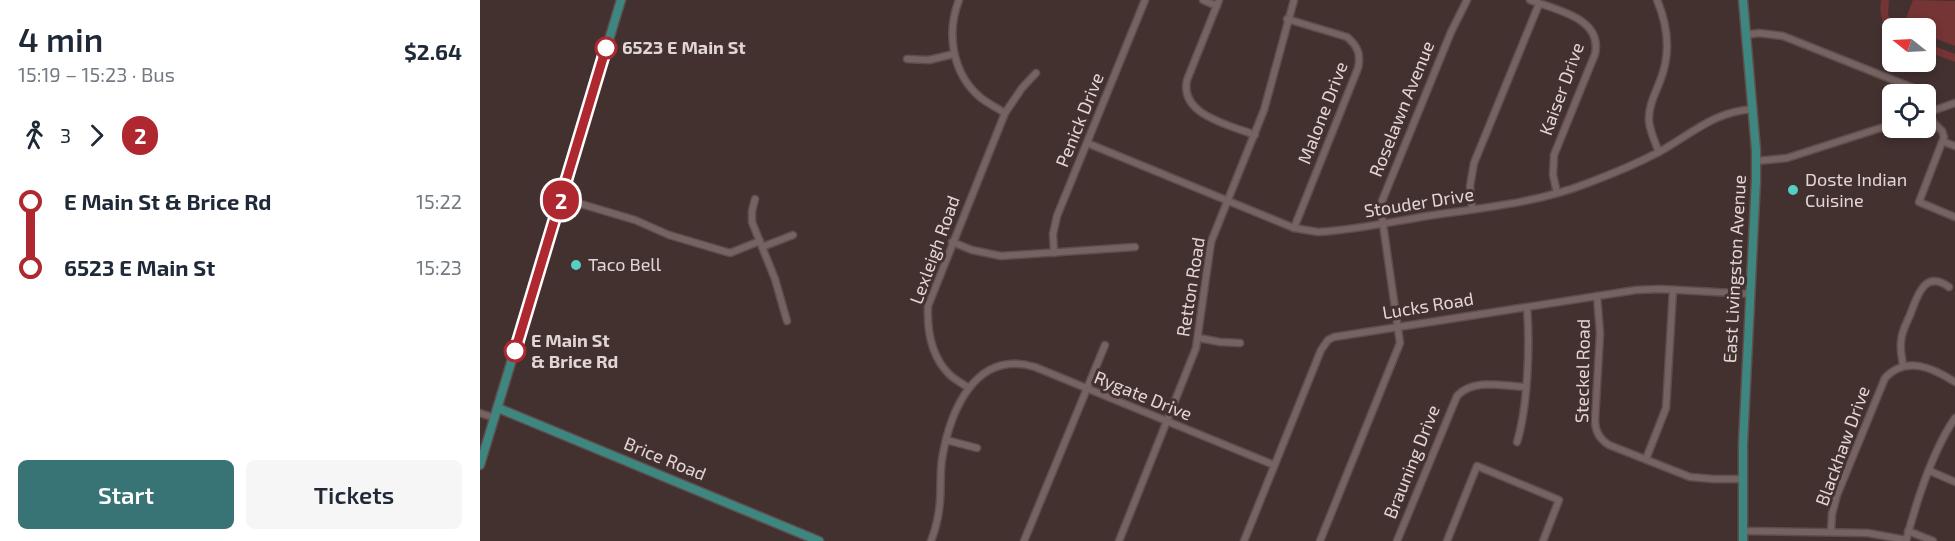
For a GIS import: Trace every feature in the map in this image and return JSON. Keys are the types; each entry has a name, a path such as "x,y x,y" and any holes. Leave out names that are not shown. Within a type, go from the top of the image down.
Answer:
{"main road":[{"path":"480,465 621,0"},
{"name":"East Livingston Avenue","path":"1743,0 1756,161 1743,479 1743,541"},
{"name":"Brice Road","path":"498,408 819,541"}],"street":[{"path":"959,0 952,27 954,54 962,73 974,90 1005,113"},
{"name":"Penick Drive","path":"1054,253 1053,234 1057,216 1145,0"},
{"path":"1203,0 1218,3 1187,80 1188,100 1203,114 1255,135"},
{"name":"Retton Road","path":"1119,541 1192,361 1199,338 1210,246 1269,94 1287,19 1294,0"},
{"name":"Roselawn Avenue","path":"1320,541 1398,349 1400,336 1383,223 1381,206 1383,195 1450,32 1467,0"},
{"name":"Kaiser Drive","path":"1530,0 1582,21 1592,29 1597,41 1595,54 1554,155 1553,175 1557,193"},
{"path":"1657,0 1667,34 1665,65 1648,119 1650,131 1659,152"},
{"path":"1472,209 1470,186 1474,163 1539,4"},
{"name":"Malone Drive","path":"1287,19 1347,37 1353,42 1359,54 1358,68 1294,228"},
{"path":"1745,35 1759,33 1783,36 1903,84"},
{"path":"908,59 929,60 954,54"},
{"name":"Lexleigh Road","path":"969,388 949,374 939,360 928,327 928,306 1005,113 1022,88 1036,73"},
{"path":"1936,109 1955,103"},
{"name":"Stouder Drive","path":"1086,143 1294,228 1318,232 1513,203 1557,193 1612,174 1659,152 1716,117 1737,110 1753,109"},
{"path":"1936,125 1944,134 1944,141 1919,202 1955,217"},
{"path":"1756,161 1775,160 1800,154 1882,128"},
{"path":"1944,141 1955,146"},
{"path":"561,198 635,220 669,235 730,254 793,235"},
{"path":"755,199 751,216 775,279 787,321"},
{"path":"952,242 972,250 1001,256 1135,247"},
{"path":"1950,287 1942,282 1933,281 1925,285 1919,292 1901,338 1903,365 1924,367 1955,382"},
{"name":"Lucks Road","path":"1244,541 1324,345 1329,340 1340,335 1635,290 1751,294"},
{"path":"1647,459 1666,408 1673,290"},
{"name":"Steckel Road","path":"1597,296 1600,333 1595,420 1596,430 1605,442 1690,477 1743,479"},
{"path":"1517,442 1523,421 1528,333 1527,307"},
{"path":"1199,338 1240,343"},
{"path":"1024,541 1105,345"},
{"name":"Rygate Drive","path":"969,388 982,374 999,364 1025,364 1274,465"},
{"name":"Blackhaw Drive","path":"1831,532 1832,514 1837,495 1881,384 1890,372 1903,365"},
{"name":"Brauning Drive","path":"1397,541 1457,396 1462,390 1476,385 1525,387"},
{"path":"931,541 939,512 942,460 946,440 956,410 969,388"},
{"path":"480,413 495,418"},
{"path":"1743,531 1878,534 1906,541 1930,471 1944,436 1955,418"},
{"path":"946,440 977,448"},
{"path":"1447,541 1477,466 1559,500 1543,541"},
{"path":"1930,471 1955,482"},
{"path":"1908,531 1933,541"}],"shaded area":[{"path":"1881,0 1889,0 1890,18 1882,18 1882,20"},
{"path":"1913,0 1955,1 1955,46 1936,39 1936,18 1906,18"},
{"path":"1936,47 1955,54 1955,62 1936,55"}],"bus line":[{"name":"2","path":"515,351 606,48"}],"place":[{"name":"6523 E Main St","path":"606,48"},
{"name":"Doste Indian Cuisine","path":"1793,190"},
{"name":"Taco Bell","path":"576,265"},
{"name":"E Main St & Brice Rd","path":"515,351"}]}
